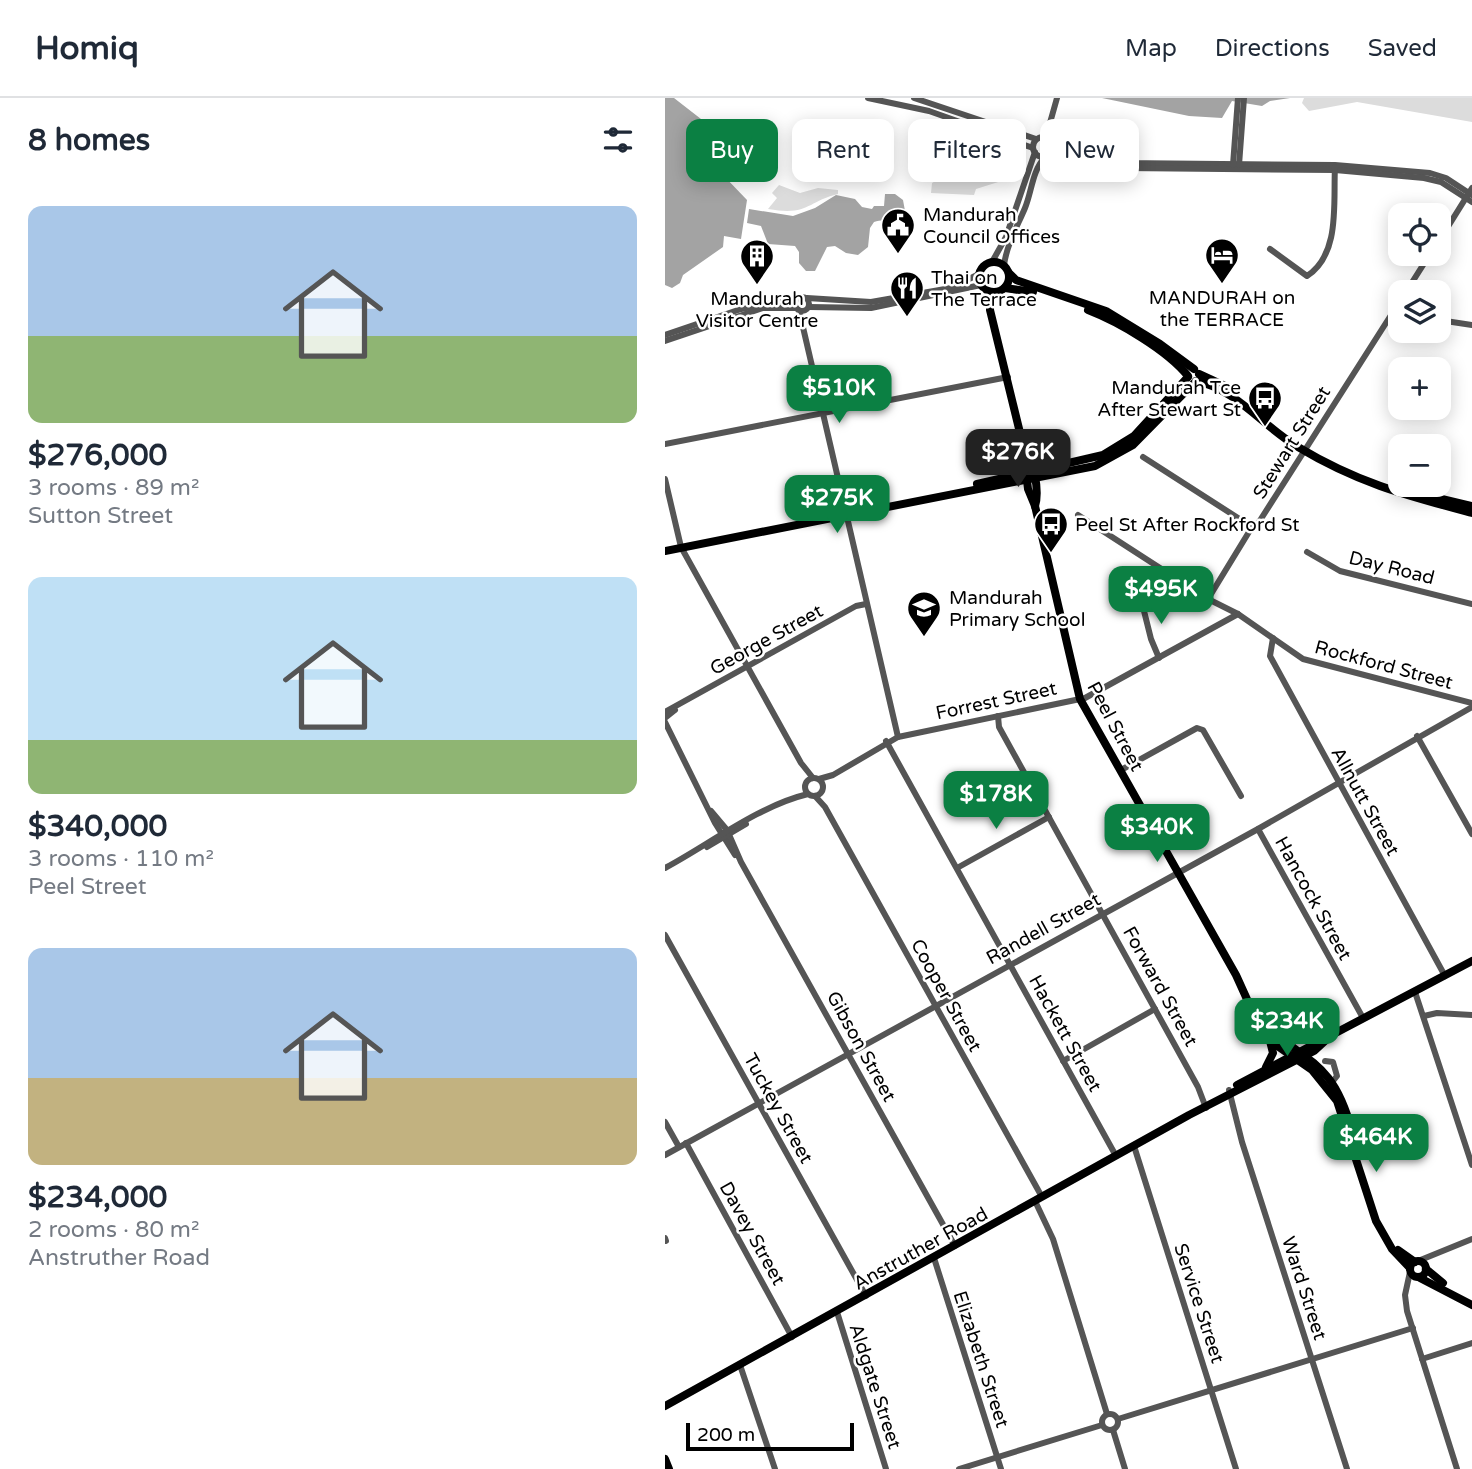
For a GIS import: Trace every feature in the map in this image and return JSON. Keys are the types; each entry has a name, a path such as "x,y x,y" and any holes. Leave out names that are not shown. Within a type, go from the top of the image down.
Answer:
{"main road":[{"path":"1193,376 1160,344 1106,312 1016,280 1004,265 992,262 985,264 979,274 981,285 998,291 1024,289 1106,317 1178,363 1193,376 1221,383 1305,449 1365,483 1472,513"},
{"path":"998,291 1009,274"},
{"name":"Peel Street","path":"998,291 995,307 998,334 1080,699 1256,1017 1271,1041 1298,1055"},
{"path":"665,551 680,545 1108,461 1133,445 1193,376"},
{"path":"1305,449 1374,482 1472,506"},
{"path":"665,545 680,545"},
{"name":"Anstruther Road","path":"1227,1094 1264,1070 1325,1042 1363,1018 1472,961"},
{"name":"Peel Street","path":"1256,1017 1298,1055"},
{"path":"1264,1070 1272,1059 1271,1041"},
{"path":"1324,1071 1325,1042"},
{"path":"1298,1055 1324,1071 1333,1081 1344,1103 1382,1224 1415,1270"},
{"path":"1298,1055 1336,1101 1376,1221 1392,1250 1415,1270 1472,1302"},
{"name":"Anstruther Road","path":"665,1406 1298,1055"},
{"path":"1415,1270 1426,1269 1472,1302"},
{"path":"665,1459 669,1469"}],"street":[{"path":"868,98 929,111 1040,152"},
{"path":"914,98 1040,138"},
{"path":"1051,119 1057,98"},
{"path":"1238,98 1239,125"},
{"path":"1236,164 1244,98"},
{"path":"992,262 1006,237 1036,139"},
{"path":"1139,163 1335,167 1424,178 1441,182 1470,195 1451,223"},
{"path":"1139,167 1236,164"},
{"path":"1004,265 1006,250 1025,209 1040,165"},
{"path":"1270,249 1307,276 1313,272 1327,253 1330,240 1335,167"},
{"path":"665,335 741,309 798,298 871,303 951,288 979,274"},
{"path":"665,341 763,308 871,308 981,285"},
{"path":"798,298 898,737"},
{"path":"802,309 807,298"},
{"name":"Stewart Street","path":"1208,599 1252,527 1259,522 1388,321"},
{"path":"1451,322 1472,325"},
{"path":"665,444 1008,377"},
{"path":"1143,457 1252,527"},
{"path":"665,478 680,545 811,781 811,795 793,798"},
{"name":"Rockford Street","path":"1078,515 1208,599 1238,614 1303,659 1472,705"},
{"name":"Day Road","path":"1307,552 1340,571 1472,604"},
{"path":"1142,603 1159,658"},
{"name":"George Street","path":"665,712 856,606 866,604"},
{"name":"Forrest Street","path":"811,781 833,775 886,741 898,737 1080,699 1238,614"},
{"name":"Allnutt Street","path":"1273,638 1270,656 1445,976"},
{"name":"George Street","path":"665,720 682,704"},
{"name":"Randell Street","path":"665,1155 1258,830 1472,705"},
{"name":"Forward Street","path":"998,716 999,727 1207,1105"},
{"name":"Gibson Street","path":"665,720 711,810 955,1246"},
{"path":"1121,770 1197,729 1203,730 1241,796"},
{"name":"Gibson Street","path":"665,730 677,747"},
{"path":"1417,736 1472,834"},
{"name":"Hackett Street","path":"886,741 1115,1156"},
{"name":"Forrest Street","path":"811,795 823,789 833,775"},
{"path":"665,868 793,798 811,781"},
{"name":"Cooper Street","path":"811,781 823,789 825,807"},
{"name":"Cooper Street","path":"811,795 825,807 1039,1199 1107,1414"},
{"path":"957,869 1049,817"},
{"name":"Hancock Street","path":"1258,830 1363,1018"},
{"name":"Tuckey Street","path":"665,935 866,1296"},
{"path":"1413,994 1424,1016 1472,1165"},
{"path":"1063,1061 1155,1009"},
{"path":"1424,1016 1472,1015"},
{"path":"1325,1061 1333,1062 1337,1075 1333,1081"},
{"name":"Ward Street","path":"1227,1094 1347,1469"},
{"name":"Davey Street","path":"665,1122 683,1145 792,1337"},
{"name":"Service Street","path":"1134,1146 1235,1469"},
{"path":"1457,1469 1406,1306 1406,1290 1415,1270 1431,1255 1472,1239"},
{"path":"1426,1269 1431,1255"},
{"name":"Elizabeth Street","path":"934,1258 1001,1469"},
{"name":"Aldgate Street","path":"837,1312 886,1469"},
{"path":"1118,1419 1413,1328"},
{"path":"1422,1359 1472,1343"},
{"path":"740,1365 775,1469"},
{"path":"959,1469 1102,1424 1107,1414 1113,1414 1118,1419"},
{"path":"1113,1430 1117,1427 1118,1419"},
{"path":"1102,1424 1113,1430 1125,1469"}],"shaded area":[{"path":"665,98 674,98 701,119 686,119 686,182 730,182 747,200 741,239 724,236 723,247 683,275 680,283 672,288 665,285"},
{"path":"1102,98 1290,98 1270,101 1262,106 1232,101 1222,118 1189,116"},
{"path":"1304,98 1472,98 1472,122 1357,102 1309,111 1302,103"},
{"path":"998,182 976,189 974,195 931,193 932,183"},
{"path":"779,185 800,193 818,188 838,190 838,194 792,211 768,209 777,198 772,193"},
{"path":"885,194 895,194 903,200 905,211 902,216 895,220 874,222 870,228 868,247 858,255 846,253 835,246 827,247 815,271 806,271 799,263 799,252 795,246 768,244 761,226 747,223 749,209 793,216 815,208 836,195 855,199 862,207 872,209 874,206 884,206"}],"place":[{"name":"Mandurah Council Offices","path":"898,255"},
{"name":"MANDURAH on the TERRACE","path":"1222,285"},
{"name":"Mandurah Visitor Centre","path":"757,286"},
{"name":"Thai on The Terrace","path":"907,318"},
{"name":"Mandurah Tce After Stewart St","path":"1265,428"},
{"name":"Peel St After Rockford St","path":"1051,554"},
{"name":"Mandurah Primary School","path":"924,638"}]}
